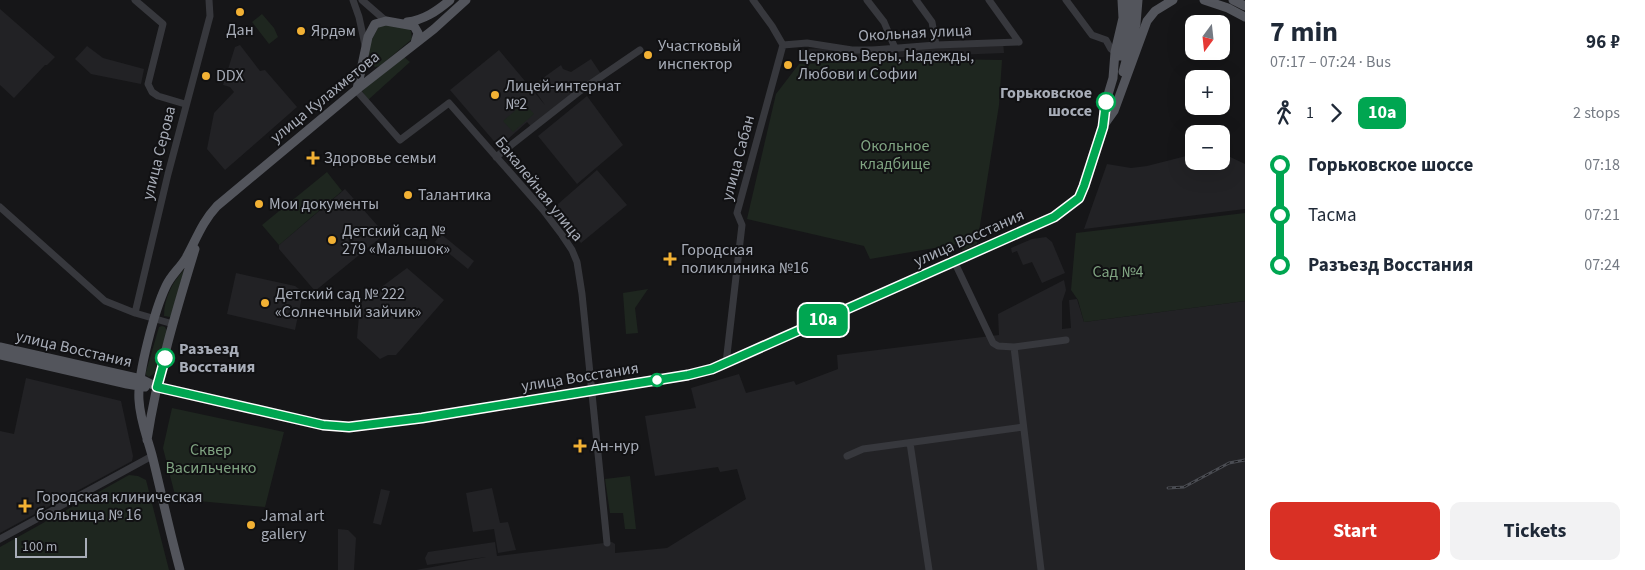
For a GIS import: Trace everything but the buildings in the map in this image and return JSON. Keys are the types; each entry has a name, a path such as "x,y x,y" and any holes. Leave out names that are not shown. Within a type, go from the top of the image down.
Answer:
{"main road":[{"path":"404,23 426,18 450,0"},
{"name":"улица Кулахметова","path":"180,570 152,456 142,428 138,399 155,319 169,280 184,260 205,220 217,206 356,90 434,29 466,0"},
{"name":"улица Восстания","path":"1103,127 1104,108 1113,78 1115,52 1122,18 1122,0"},
{"path":"1119,94 1121,76 1136,24 1138,0"},
{"path":"1119,94 1127,78 1147,22 1155,11 1173,0"},
{"path":"1204,0 1236,3"},
{"path":"1213,0 1236,3 1245,17"},
{"path":"1113,78 1127,31 1131,4"},
{"path":"356,90 370,31 375,24 386,21 414,26 418,30 416,43"},
{"path":"365,50 367,61 372,68 383,69"},
{"name":"улица Восстания","path":"0,347 157,387 323,425 349,427 422,418 692,374 726,364 1054,217 1079,198 1103,127 1107,118 1114,111 1119,94"},
{"name":"улица Кулахметова","path":"147,442 152,407 173,324 195,247 205,220"},
{"name":"улица Восстания","path":"0,355 140,383"}],"street":[{"path":"135,0 163,24 148,84 152,92 158,96 185,104"},
{"name":"улица Серова","path":"135,313 185,104 210,16 209,0"},
{"path":"353,0 359,17 365,50"},
{"path":"362,0 386,21"},
{"path":"753,0 783,45"},
{"path":"867,0 884,22 895,48"},
{"path":"916,0 932,22 936,45"},
{"name":"Окольная улица","path":"783,45 807,43 852,50 873,50 936,45 1019,42 989,0"},
{"path":"1066,0 1092,35 1106,40 1115,52"},
{"name":"улица Сабан","path":"726,364 742,225 737,213 783,45"},
{"path":"496,156 580,91 640,50"},
{"name":"Бакалейная улица","path":"356,90 400,140 449,103 543,210 575,255 582,294 590,391 607,543"},
{"path":"0,207 105,301 135,313 173,324"},
{"path":"954,261 993,343 998,346 1014,348 1066,340"},
{"path":"1014,348 1042,570"},
{"path":"848,456 863,449 1024,427"},
{"path":"910,443 929,570"},
{"path":"0,539 152,456"}],"shaded area":[{"path":"0,9 55,57 14,98 0,85"},
{"path":"1003,42 1004,53 802,61 800,49"},
{"path":"240,45 260,71 265,70 297,107 225,170 207,149 214,113 234,92 230,87 223,85 235,47"},
{"path":"87,46 103,58 144,69 141,84 91,74 75,59"},
{"name":"Лицей-интернат №2","path":"499,50 545,105 532,86 561,65 563,69 571,72 591,59 601,74 583,88 573,84 580,94 534,130 527,122 499,147 450,90"},
{"path":"587,96 623,145 577,184 538,136"},
{"path":"1185,156 1185,170 1230,170 1230,157 1245,164 1245,209 1084,229 1107,164 1131,168"},
{"path":"597,170 627,205 581,243 559,217 558,204"},
{"name":"Детский сад № 279 «Малышок»","path":"345,189 385,234 315,291 279,249 279,245"},
{"path":"441,234 474,261 468,269 435,242"},
{"path":"1046,237 1052,242 1065,273 1042,283 1032,262 1023,265 1017,251 1012,253 1011,248 1032,239"},
{"path":"407,268 444,300 396,355 388,355 380,359 357,338 360,303"},
{"name":"Детский сад № 222 «Солнечный зайчик»","path":"236,273 295,286 303,292 295,330 227,314"},
{"path":"1064,280 1066,290 1062,302 1062,329 1071,328 1069,300 1077,299 1084,322 1245,301 1245,570 416,570 486,557 427,565 425,558 428,552 495,542 497,556 612,542 615,544 615,553 667,548 746,499 737,469 720,472 718,467 655,476 645,416 696,408 691,388 739,374 746,393 794,381 796,385 838,369 837,355 999,335 998,314"},
{"path":"26,378 121,401 133,456 132,461 0,533 0,431 14,434"},
{"path":"492,488 500,523 508,522 516,550 498,553 494,529 473,532 466,493"},
{"path":"381,489 390,491 381,525 373,523"},
{"path":"338,529 348,530 356,538 354,570 338,570"}],"green space":[{"path":"262,14 274,28 278,37 269,44 252,22"},
{"path":"380,24 408,28 411,31 412,39 380,66 375,67 369,61 369,45"},
{"path":"403,56 410,62 368,100 362,91"},
{"name":"Окольное кладбище","path":"942,59 1002,60 999,105 977,244 963,251 958,244 870,259 864,246 747,219 776,94 799,64"},
{"path":"524,103 534,114 513,132 503,121"},
{"path":"327,172 342,191 279,245 262,225"},
{"name":"Сад №4","path":"1245,213 1245,301 1084,322 1078,300 1071,290 1076,233"},
{"path":"184,270 171,316 164,316 165,303 170,291"},
{"path":"648,289 635,308 638,333 626,334 623,293"},
{"path":"162,326 167,331 155,373 149,377 146,375 146,372 159,327"},
{"name":"Сквер Васильченко","path":"172,408 284,432 265,507 176,499 163,448"},
{"path":"129,475 138,476 146,480 169,570 0,570 0,547"},
{"path":"630,476 636,529 625,529 623,513 610,513 605,479"}],"railway":[{"path":"1168,488 1184,487 1229,463 1245,460"}],"bus line":[{"name":"10а","path":"165,358 157,387 323,425 349,427 422,418 688,375 712,369 1054,217 1079,198 1103,127 1106,102"}],"place":[{"name":"Дан","path":"240,12"},
{"name":"Ярдәм","path":"301,31"},
{"name":"Участковый инспектор","path":"648,55"},
{"name":"Церковь Веры, Надежды, Любови и Софии","path":"788,65"},
{"name":"DDX","path":"206,76"},
{"name":"Лицей-интернат №2","path":"495,95"},
{"name":"Горьковское шоссе","path":"1106,102"},
{"name":"Здоровье семьи","path":"313,158"},
{"name":"Талантика","path":"408,195"},
{"name":"Мои документы","path":"259,204"},
{"name":"Детский сад № 279 «Малышок»","path":"332,240"},
{"name":"Городская поликлиника №16","path":"670,259"},
{"name":"Детский сад № 222 «Солнечный зайчик»","path":"265,303"},
{"name":"Разъезд Восстания","path":"165,358"},
{"name":"Ан-нур","path":"580,446"},
{"name":"Городская клиническая больница № 16","path":"25,506"},
{"name":"Jamal art gallery","path":"251,525"}]}
